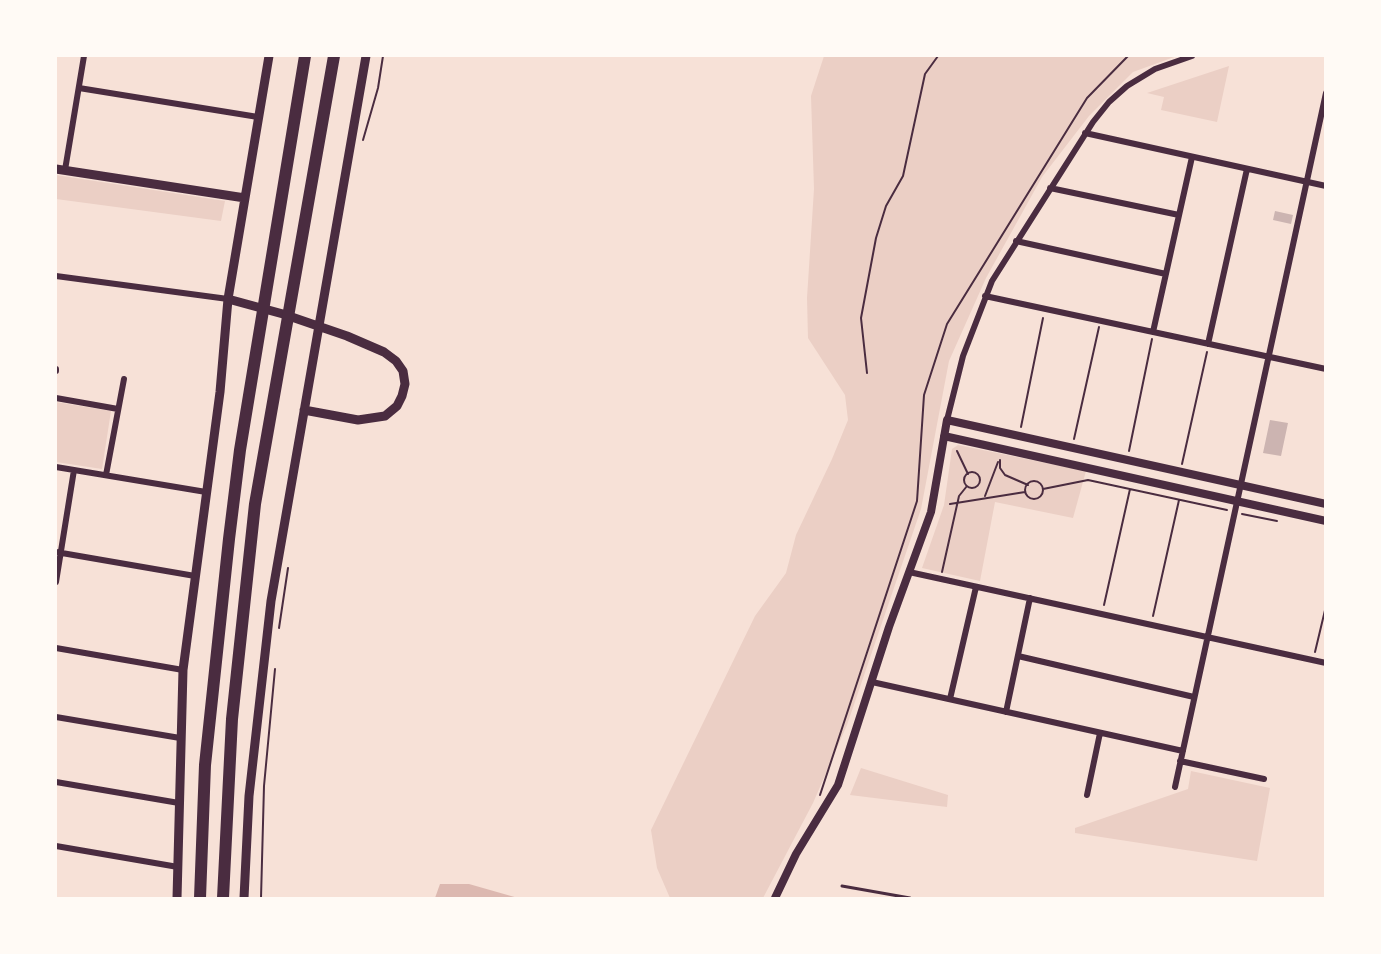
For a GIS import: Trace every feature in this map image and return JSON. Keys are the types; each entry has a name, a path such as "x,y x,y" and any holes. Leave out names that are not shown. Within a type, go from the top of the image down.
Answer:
{"highway":[{"path":"200,898 205,765 240,450 305,56"},
{"path":"223,898 233,708 255,504 334,56"}],"main road":[{"path":"177,898 183,670 220,392 228,299 269,56"},
{"path":"244,898 249,796 264,653 366,56"},
{"path":"60,170 244,198"},
{"path":"228,299 347,336 384,352 396,361 405,381 400,401 389,414 374,419 358,420 304,410"}],"street":[{"path":"60,170 84,56"},
{"path":"775,898 796,854 835,794 934,498 947,420 963,356 985,296 1016,241 1085,133 1109,102 1128,86 1155,69 1192,56"},
{"path":"79,87 258,117"},
{"path":"1175,787 1326,93"},
{"path":"1085,133 1326,186"},
{"path":"1153,332 1192,157"},
{"path":"1208,344 1247,169"},
{"path":"1050,188 1179,215"},
{"path":"1016,241 1166,274"},
{"path":"56,276 228,299"},
{"path":"985,296 1326,369"},
{"path":"106,475 124,379"},
{"path":"56,398 118,409"},
{"path":"947,420 1326,504"},
{"path":"944,436 1326,521"},
{"path":"56,467 206,492"},
{"path":"56,582 58,553 74,470"},
{"path":"58,553 195,576"},
{"path":"909,572 1326,663"},
{"path":"950,699 976,586"},
{"path":"1006,712 1030,598"},
{"path":"56,648 183,670"},
{"path":"1018,656 1194,697"},
{"path":"872,682 1183,751"},
{"path":"56,717 180,738"},
{"path":"1087,795 1100,733"},
{"path":"1180,761 1264,779"},
{"path":"56,782 179,803"},
{"path":"56,846 178,867"}],"lane":[{"path":"842,886 910,898"}],"path":[{"path":"362,144 378,88 383,56"},
{"path":"867,373 861,318 876,238 886,206 903,176 925,74 938,56"},
{"path":"1019,436 1045,310"},
{"path":"1072,448 1100,321"},
{"path":"1127,460 1153,332"},
{"path":"1180,472 1208,344"},
{"path":"957,451 968,474"},
{"path":"950,504 1025,492 1034,499 1042,495 1043,489 1038,483 1028,484 1005,475 1000,468 1000,460 989,481 985,497"},
{"path":"968,474 975,473 980,481"},
{"path":"940,579 958,502 967,486 965,478 968,474"},
{"path":"1043,489 1084,480 1234,512"},
{"path":"967,486 974,488 980,481 989,481"},
{"path":"1025,492 1028,484"},
{"path":"1102,614 1130,489"},
{"path":"1151,625 1179,500"},
{"path":"279,631 288,566"},
{"path":"1313,661 1326,606"},
{"path":"261,898 264,786 275,664"}],"shaded area":[{"path":"824,56 1177,56 1133,72 1089,116 1042,177 986,278 949,361 921,509 847,725 813,803 763,898 670,898 657,868 651,830 755,616 786,573 796,535 848,420 845,395 808,338 807,298 814,189 811,96"},
{"path":"1229,66 1217,122 1161,110 1164,97 1147,93"},
{"path":"56,175 225,201 221,221 56,199"},
{"path":"56,402 111,411 102,469 56,462"},
{"path":"958,445 1086,471 1073,518 995,502 980,581 922,568 944,505 952,449"},
{"path":"861,768 948,795 947,807 850,795"},
{"path":"1191,771 1270,788 1257,861 1075,833 1075,828 1188,789"},
{"path":"440,884 469,884 518,898 435,898"}],"building":[{"path":"1275,211 1293,215 1291,224 1273,220"},
{"path":"1270,420 1288,423 1281,456 1263,453"}]}
